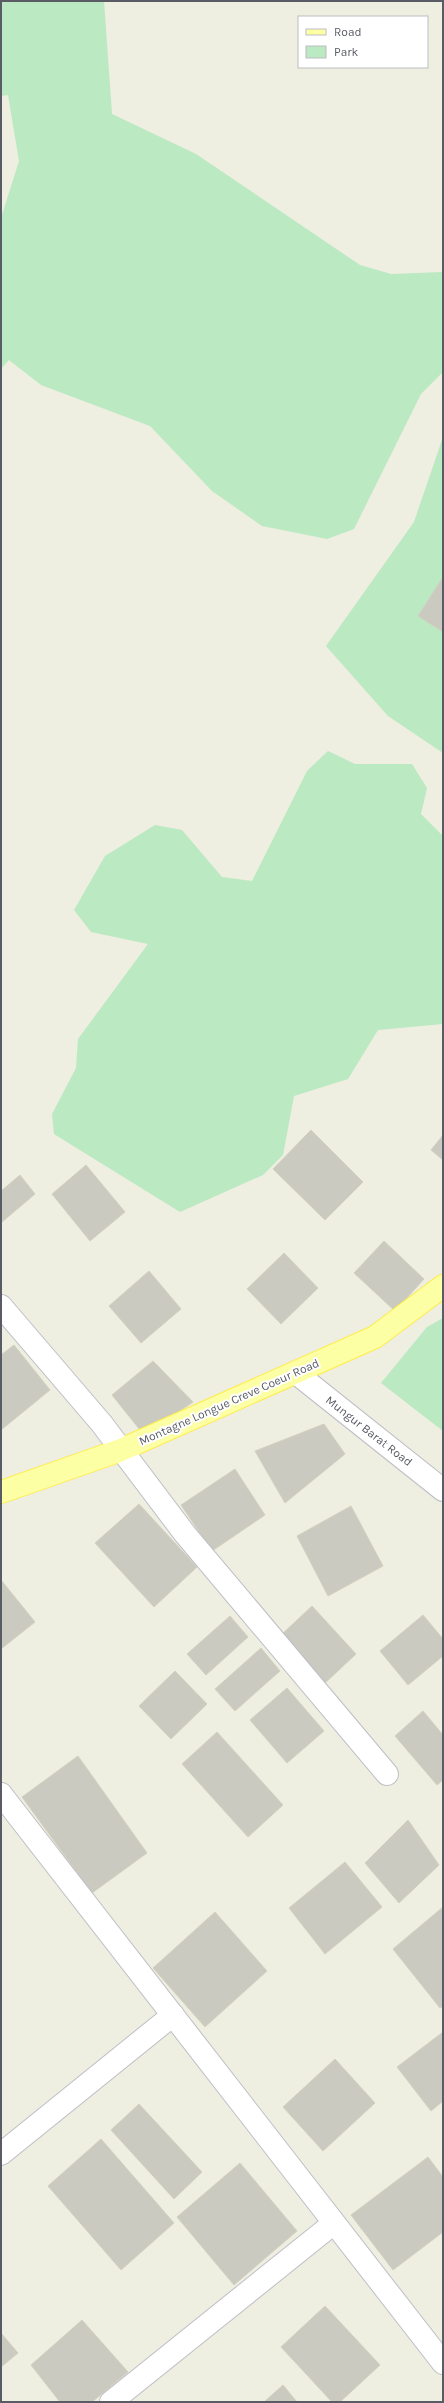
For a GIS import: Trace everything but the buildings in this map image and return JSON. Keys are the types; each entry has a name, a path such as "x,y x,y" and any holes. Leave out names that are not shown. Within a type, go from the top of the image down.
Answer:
{"main road":[{"name":"Montagne Longue Creve Coeur Road","path":"1,1492 121,1450 375,1337 443,1286"}],"street":[{"path":"1,1306 55,1367 185,1534 387,1774"},
{"name":"Mungur Barat Road","path":"296,1373 443,1490"},
{"path":"1,1794 443,2362"},
{"path":"1,2154 172,2015"},
{"path":"111,2402 334,2223"}],"green space":[{"path":"1,1 104,1 112,114 196,154 360,265 391,274 443,272 443,372 421,394 354,529 327,539 262,526 212,491 150,426 41,385 9,360 1,369 1,218 19,161 8,95 1,96"},
{"path":"443,437 443,753 388,716 326,646 414,522"},
{"path":"328,751 355,764 412,764 427,788 421,814 443,836 443,1024 378,1030 348,1079 294,1096 283,1155 263,1175 180,1212 54,1134 52,1114 76,1068 78,1039 148,944 91,932 74,910 105,856 155,825 182,830 222,877 252,881 307,771"},
{"path":"443,1318 443,1431 381,1383 427,1327"}]}
